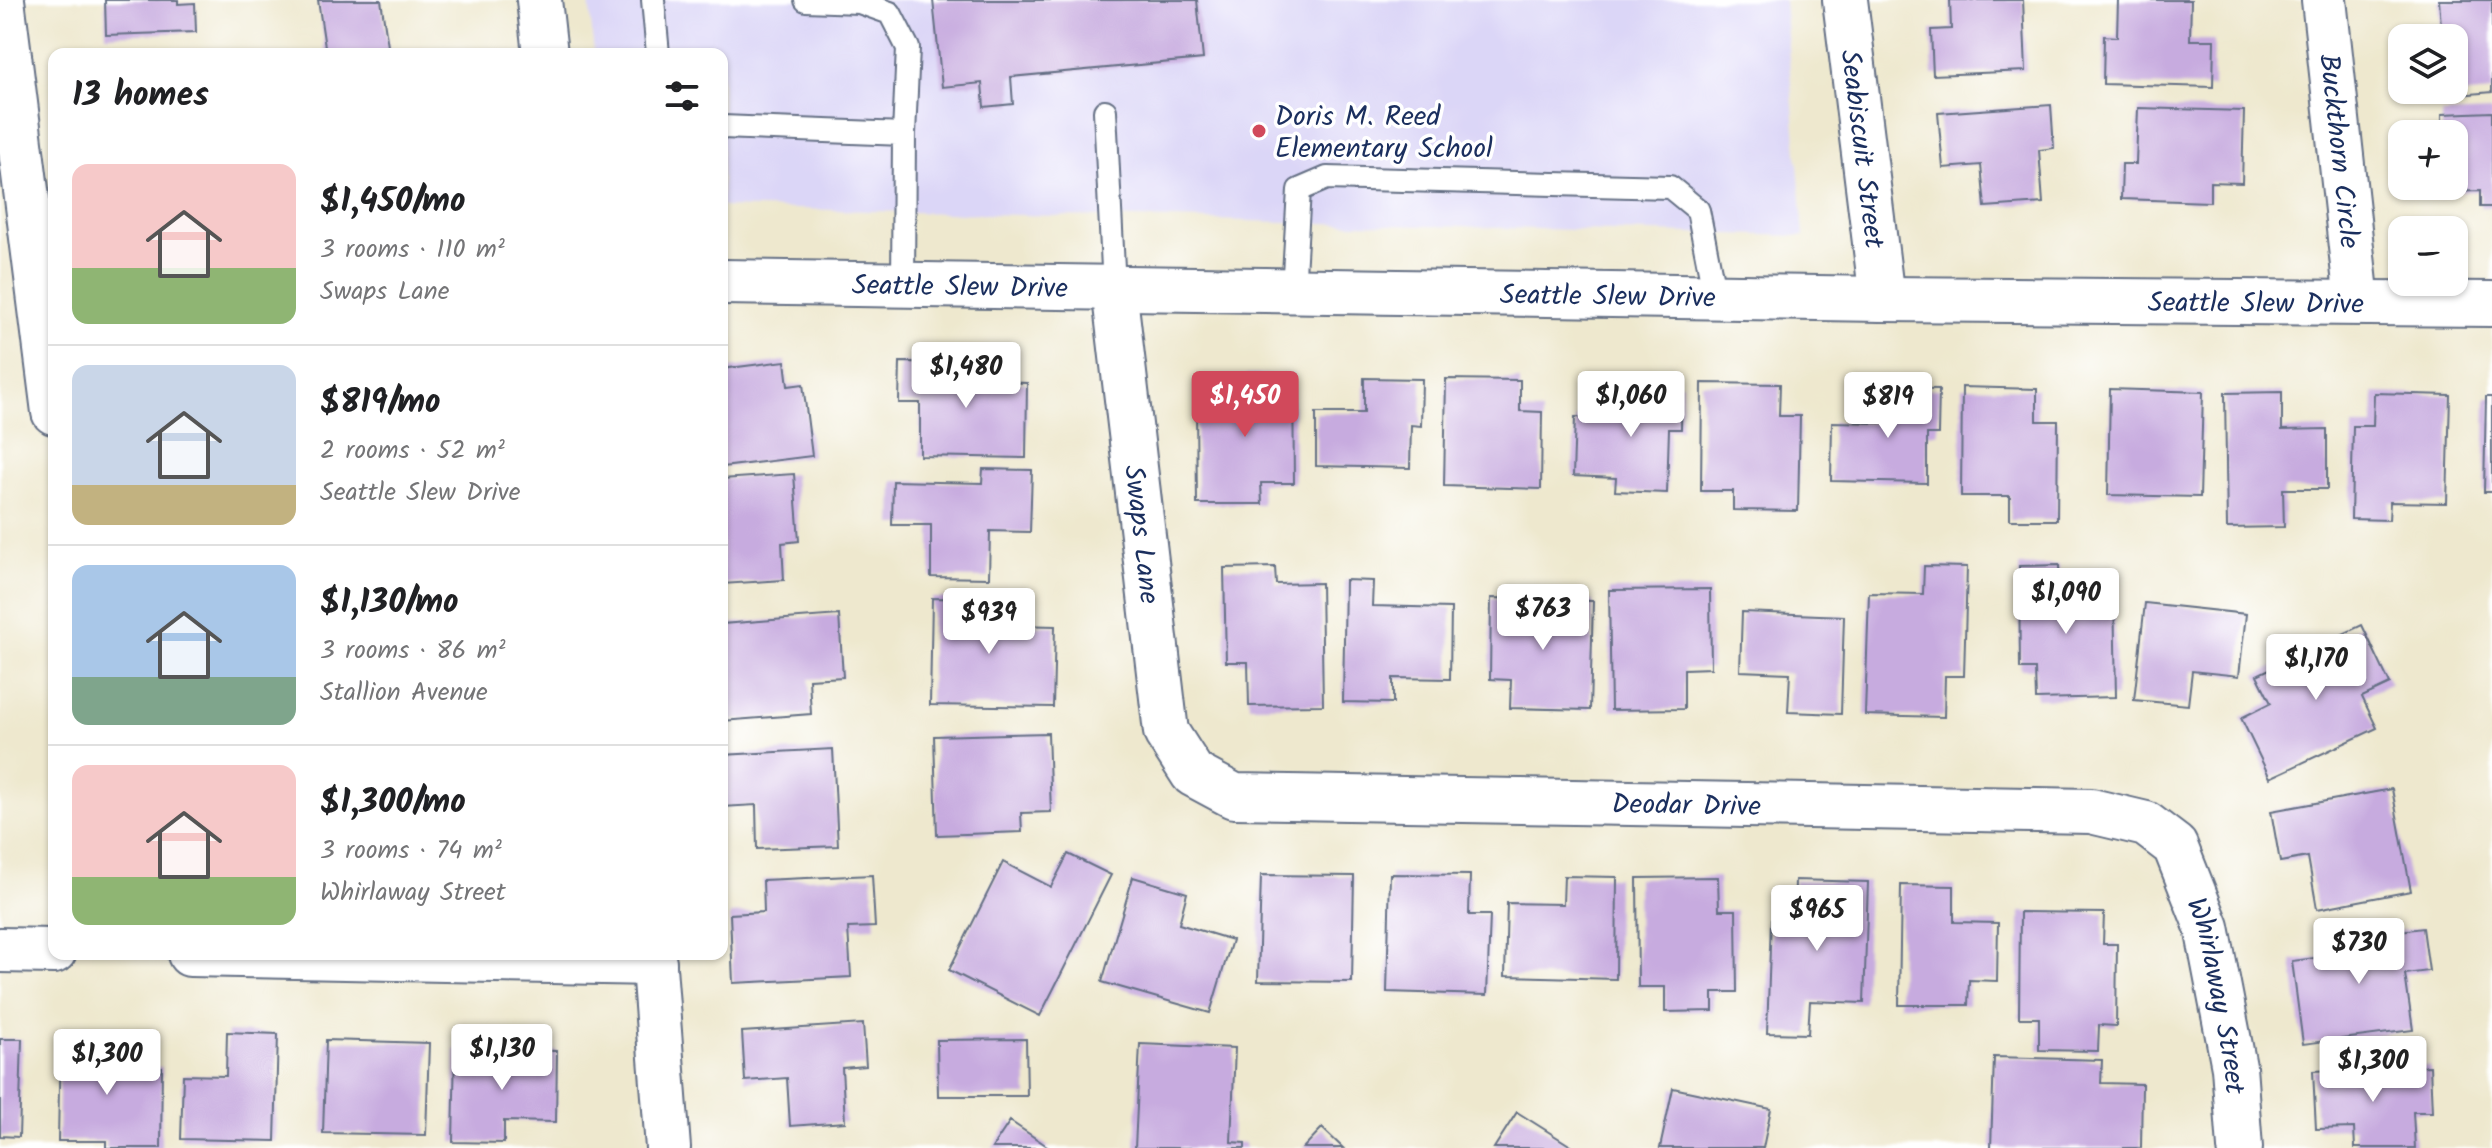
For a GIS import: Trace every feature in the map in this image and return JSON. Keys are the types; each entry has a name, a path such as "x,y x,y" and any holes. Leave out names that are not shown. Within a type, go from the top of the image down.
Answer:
{"street":[{"path":"2,0 48,364"},
{"path":"539,0 544,48"},
{"name":"Seabiscuit Street","path":"1845,0 1882,299"},
{"name":"Buckthorn Circle","path":"2324,0 2357,302"},
{"name":"Seattle Slew Drive","path":"728,282 1715,297 2492,304"},
{"name":"Swaps Lane","path":"1114,288 1166,732 1193,774"},
{"name":"Deodar Drive","path":"1193,774 1234,796 2091,811 2146,824 2175,846"},
{"name":"Whirlaway Street","path":"2175,846 2207,927 2234,1067 2240,1148"},
{"path":"0,950 48,951"},
{"path":"654,960 668,1148"}],"lane":[{"path":"653,0 657,48"},
{"path":"806,0 859,2 890,13 908,48 903,285"},
{"path":"1105,111 1114,288"},
{"path":"728,127 904,134"},
{"path":"1293,291 1299,190 1327,178 1670,187 1698,210 1715,297"}],"shaded area":[{"name":"Doris M. Reed Elementary School","path":"589,0 1784,0 1804,236 728,207 728,48 593,48"}],"building":[{"path":"105,0 178,0 178,4 195,3 196,32 106,35"},
{"path":"318,0 381,0 388,48 325,48"},
{"path":"933,0 1197,0 1203,59 1011,77 1013,104 984,107 982,83 942,87"},
{"path":"1950,0 2023,0 2026,71 1933,75 1931,30 1951,29"},
{"path":"2118,0 2191,0 2190,40 2214,40 2213,87 2103,84 2104,36 2117,37"},
{"path":"2439,0 2492,0 2492,92 2468,94 2468,24 2441,24"},
{"path":"2051,105 2054,148 2039,150 2043,203 1985,207 1981,165 1943,168 1938,113"},
{"path":"2138,108 2244,111 2242,183 2210,182 2210,202 2121,199 2122,164 2136,164"},
{"path":"2492,112 2492,207 2480,207 2480,191 2468,191 2468,120 2442,120 2442,114"},
{"path":"785,361 788,386 803,384 812,456 728,466 728,368"},
{"path":"900,362 999,363 999,382 1027,383 1026,458 920,456 920,403 899,403"},
{"path":"1293,374 1294,483 1261,483 1262,504 1197,504 1196,408 1218,407 1217,376"},
{"path":"1364,378 1422,379 1421,426 1411,425 1410,468 1316,466 1316,413 1364,413"},
{"path":"1446,379 1520,380 1520,411 1542,412 1541,489 1444,486"},
{"path":"1623,382 1682,384 1681,429 1669,429 1667,493 1615,491 1616,478 1573,476 1575,417 1622,418"},
{"path":"1702,383 1780,384 1779,416 1800,416 1798,511 1733,510 1733,491 1701,491"},
{"path":"1962,387 2037,389 2037,421 2058,421 2057,520 2010,520 2010,496 1961,496"},
{"path":"1880,388 1939,389 1938,434 1927,434 1927,483 1831,481 1832,422 1880,423"},
{"path":"2110,389 2203,392 2200,497 2108,495"},
{"path":"2282,392 2282,430 2327,429 2327,489 2283,489 2284,527 2227,528 2225,393"},
{"path":"2374,393 2450,395 2447,503 2390,502 2389,520 2351,519 2353,426 2373,426"},
{"path":"2486,397 2492,397 2492,492 2484,492"},
{"path":"983,469 1032,470 1030,532 990,531 989,578 931,577 931,525 892,525 893,481 982,483"},
{"path":"794,474 799,541 782,543 784,580 728,584 728,479"},
{"path":"2059,565 2060,590 2114,590 2116,697 2036,699 2035,669 2020,669 2019,566"},
{"path":"1924,566 1967,567 1964,676 1945,676 1944,717 1865,715 1869,593 1923,594"},
{"path":"1275,567 1276,584 1321,583 1323,705 1249,706 1248,662 1226,662 1224,568"},
{"path":"1345,580 1373,581 1372,606 1451,608 1450,679 1393,678 1393,703 1343,702"},
{"path":"1710,589 1711,668 1684,669 1684,709 1611,710 1609,590"},
{"path":"932,598 1015,600 1015,625 1055,626 1053,707 930,705"},
{"path":"1491,598 1593,601 1590,710 1510,708 1511,680 1490,679"},
{"path":"2145,603 2246,614 2239,676 2192,671 2188,705 2134,700"},
{"path":"1742,612 1844,616 1841,714 1788,712 1790,673 1740,671"},
{"path":"839,615 843,677 809,679 811,714 728,721 728,624"},
{"path":"2362,625 2390,684 2362,697 2377,728 2270,778 2241,718 2271,703 2257,675"},
{"path":"1048,733 1051,812 1021,813 1022,832 937,835 934,736"},
{"path":"833,749 838,846 757,849 756,805 728,807 728,755"},
{"path":"2392,789 2411,891 2317,909 2308,857 2280,862 2271,811"},
{"path":"1068,854 1111,875 1040,1016 949,970 1003,862 1051,887"},
{"path":"1390,874 1470,875 1469,915 1490,915 1487,995 1387,992"},
{"path":"872,875 875,927 848,928 851,977 733,983 730,914 764,912 763,880"},
{"path":"1261,875 1354,876 1352,982 1258,981"},
{"path":"1564,876 1617,877 1616,979 1505,976 1507,903 1563,904"},
{"path":"1133,877 1187,893 1179,924 1232,940 1210,1013 1102,982"},
{"path":"1718,877 1719,910 1736,910 1737,992 1713,992 1713,1011 1665,1012 1665,987 1638,987 1637,878"},
{"path":"1795,880 1868,882 1864,1003 1810,1001 1808,1034 1767,1033 1771,920 1794,921"},
{"path":"1901,885 1954,886 1954,922 1998,923 1997,981 1969,980 1968,1005 1899,1005"},
{"path":"2020,912 2104,913 2103,944 2117,944 2116,1026 2099,1025 2098,1051 2039,1050 2039,1018 2019,1018"},
{"path":"2423,928 2429,971 2405,974 2413,1030 2303,1044 2292,961 2323,957 2321,941"},
{"path":"863,1024 866,1066 842,1068 845,1122 790,1126 787,1078 745,1081 742,1032"},
{"path":"227,1032 278,1034 275,1141 181,1139 183,1075 226,1076"},
{"path":"60,1036 111,1036 110,1066 162,1067 161,1148 106,1148 106,1141 58,1141"},
{"path":"0,1039 22,1039 19,1137 0,1136"},
{"path":"1026,1039 1027,1096 938,1096 937,1040"},
{"path":"326,1040 429,1043 426,1135 323,1133"},
{"path":"1140,1044 1235,1048 1231,1142 1245,1143 1245,1148 1135,1148"},
{"path":"455,1049 557,1051 556,1122 504,1121 504,1143 453,1142"},
{"path":"1994,1057 2102,1060 2101,1083 2142,1084 2141,1148 1991,1148"},
{"path":"2430,1066 2432,1112 2413,1112 2415,1148 2355,1148 2354,1128 2316,1129 2313,1071"},
{"path":"1673,1088 1771,1109 1763,1148 1660,1148"},
{"path":"1517,1112 1574,1148 1494,1148"},
{"path":"1010,1121 1050,1148 992,1148"},
{"path":"1322,1128 1343,1148 1303,1148"}],"place":[{"name":"Doris M. Reed Elementary School","path":"1259,131"}]}
